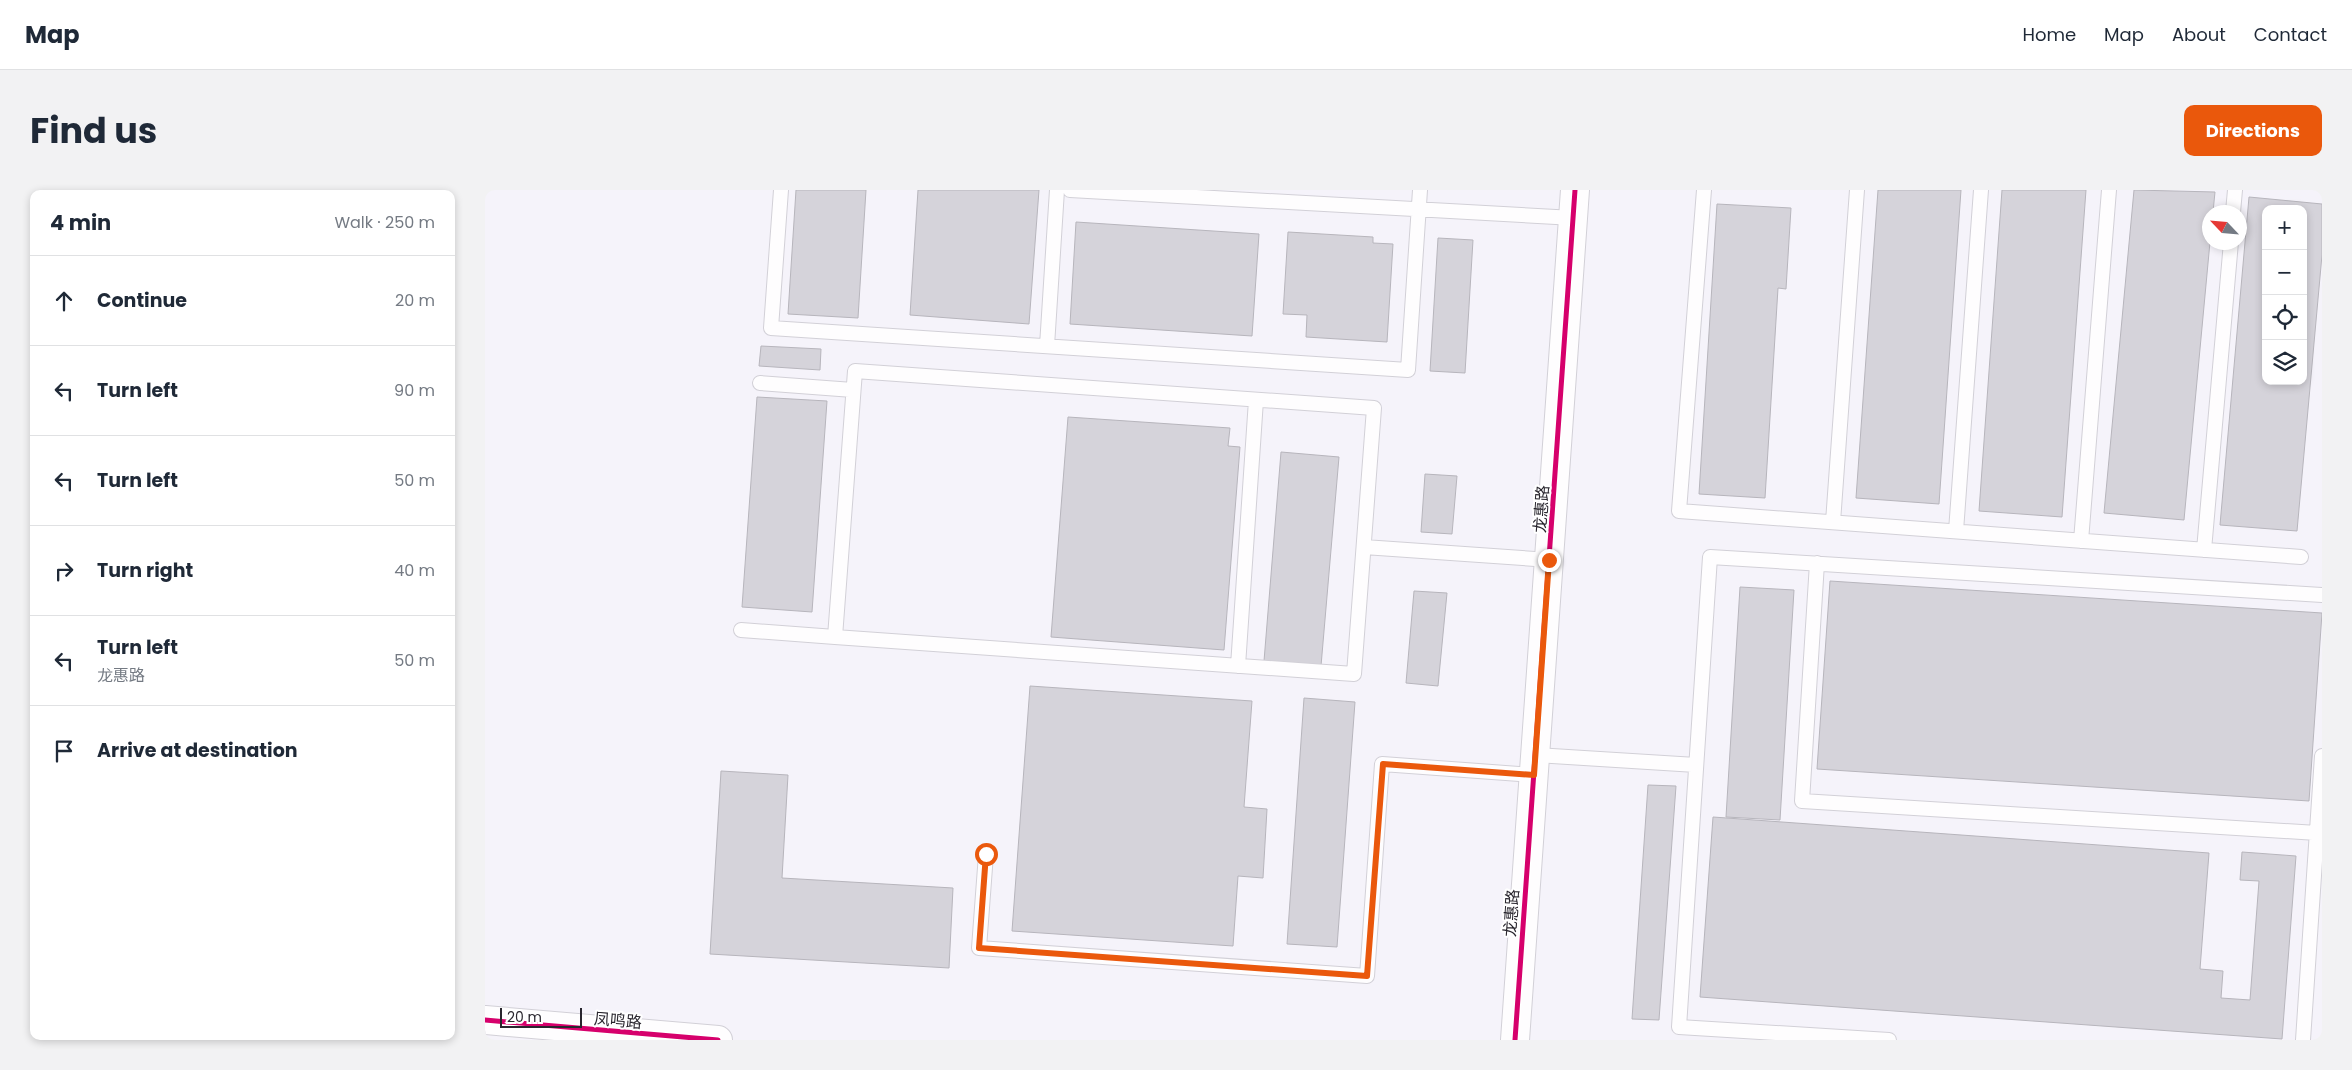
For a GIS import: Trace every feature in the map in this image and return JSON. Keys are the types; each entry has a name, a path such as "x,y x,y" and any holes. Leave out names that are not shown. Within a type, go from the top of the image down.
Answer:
{"street":[{"name":"龙惠路","path":"1515,1040 1575,190"},
{"name":"凤鸣路","path":"485,1020 718,1040"}],"lane":[{"path":"781,190 771,328 1408,370 1420,190"},
{"path":"1047,346 1057,190"},
{"path":"1070,190 1574,218"},
{"path":"1704,190 1679,511 2301,557"},
{"path":"1833,522 1857,190"},
{"path":"1956,531 1981,190"},
{"path":"2081,541 2109,190"},
{"path":"2234,205 2235,190"},
{"path":"2204,550 2230,250"},
{"path":"741,630 835,637 1238,666 1354,674 1374,408 855,371 835,637"},
{"path":"759,383 853,390"},
{"path":"1238,666 1256,400"},
{"path":"1364,547 1549,560"},
{"path":"1889,1040 1679,1027 1710,557 2322,595"},
{"path":"1817,563 1802,800 2317,833"},
{"path":"2303,1040 2322,756"},
{"path":"986,854 979,948 1367,976 1383,764 1696,765"}],"building":[{"path":"796,190 866,190 858,318 788,314"},
{"path":"918,190 1039,190 1029,324 910,315"},
{"path":"1878,190 1961,190 1939,504 1856,498"},
{"path":"2002,190 2086,190 2062,517 1979,511"},
{"path":"2134,190 2215,192 2214,205 2202,205 2202,250 2209,250 2184,520 2104,513"},
{"path":"2249,197 2322,204 2322,255 2297,531 2220,525 2244,250 2247,250"},
{"path":"1717,204 1791,208 1786,289 1778,288 1765,498 1699,494"},
{"path":"1076,222 1259,234 1252,336 1070,324"},
{"path":"1288,232 1373,237 1373,243 1393,244 1387,342 1306,337 1307,315 1283,314"},
{"path":"1438,238 1473,240 1465,373 1430,371"},
{"path":"761,346 821,349 820,370 759,366"},
{"path":"757,397 827,401 812,612 742,607"},
{"path":"1068,417 1230,428 1228,446 1240,447 1224,650 1051,637"},
{"path":"1281,452 1339,457 1321,666 1264,661"},
{"path":"1425,474 1457,476 1452,534 1421,532"},
{"path":"1830,581 2322,613 2309,801 1817,769"},
{"path":"1740,587 1794,590 1780,820 1726,817"},
{"path":"1414,591 1447,593 1438,686 1406,683"},
{"path":"1030,686 1252,701 1244,807 1267,809 1263,878 1238,876 1233,946 1012,931"},
{"path":"1304,698 1355,702 1337,947 1287,944"},
{"path":"721,771 788,775 782,878 953,888 949,968 710,954"},
{"path":"1648,785 1676,786 1659,1020 1632,1019"},
{"path":"1713,817 2209,853 2200,969 2223,971 2221,998 2250,1000 2259,881 2240,880 2242,852 2296,856 2282,1039 1700,997"}],"cycle path":[{"path":"1515,1040 1575,190"},
{"path":"485,1020 718,1040"}],"route":[{"path":"986,854 979,948 1367,976 1383,764 1534,775 1549,560"}]}
